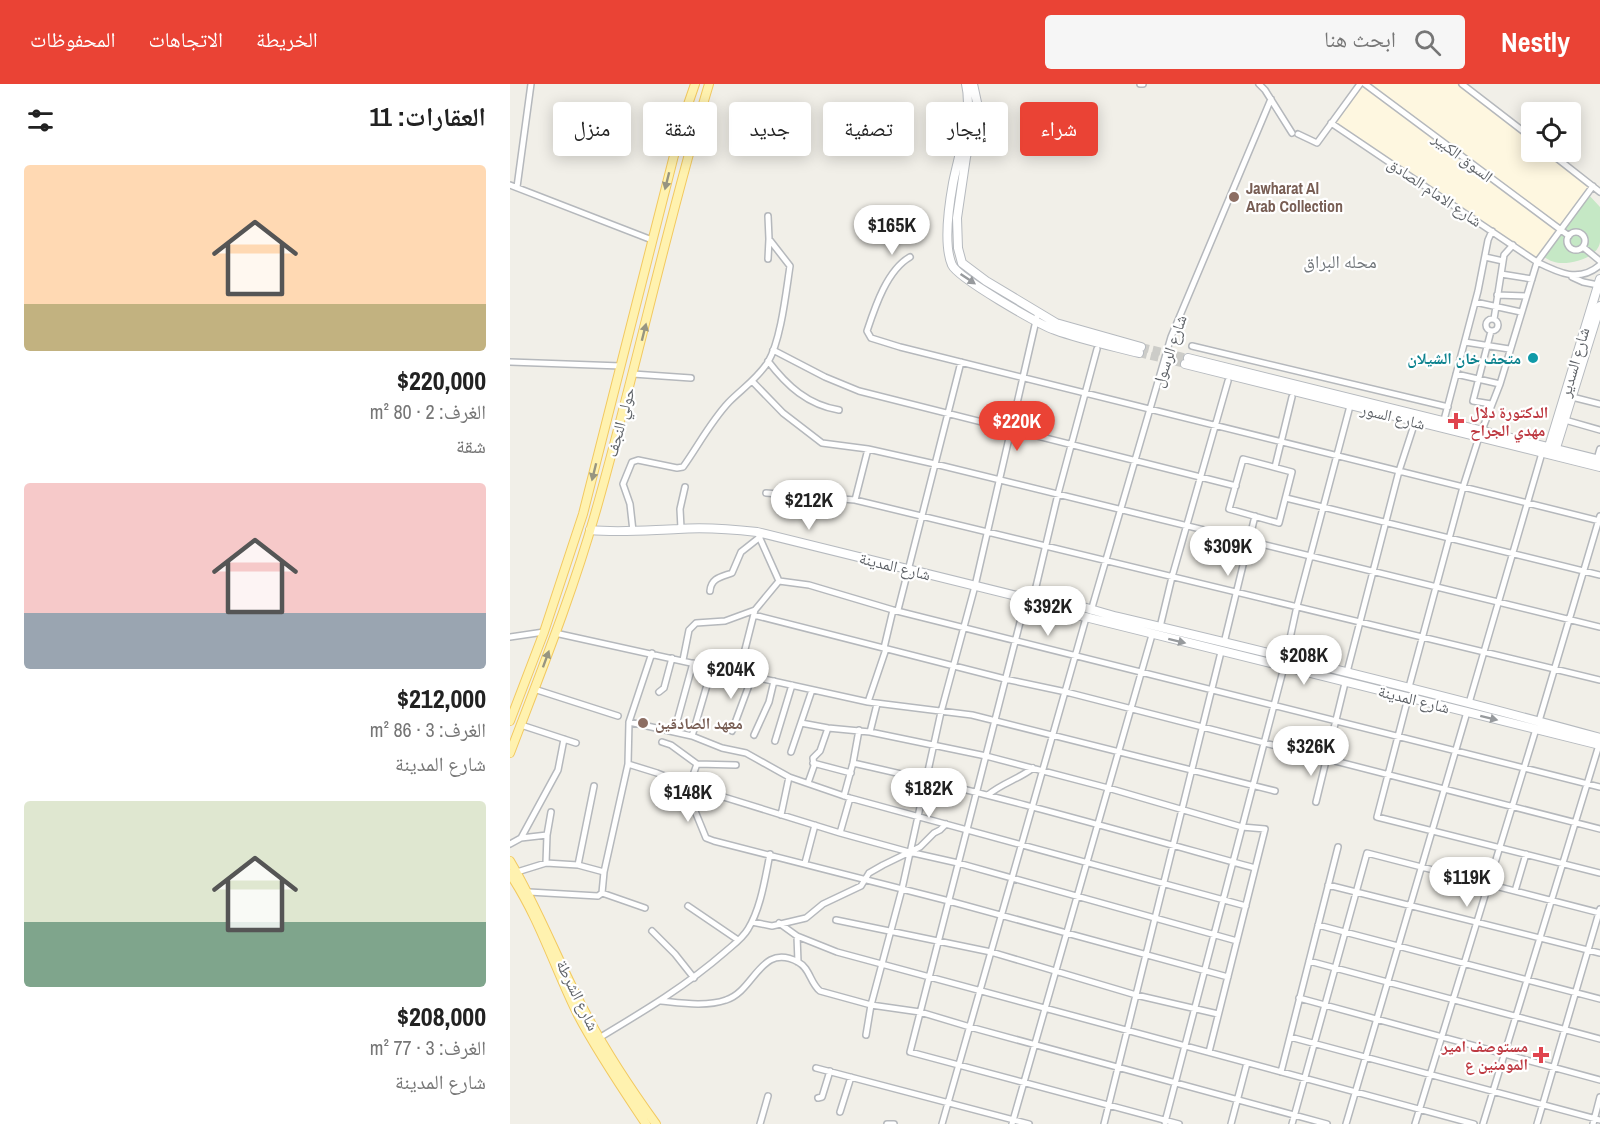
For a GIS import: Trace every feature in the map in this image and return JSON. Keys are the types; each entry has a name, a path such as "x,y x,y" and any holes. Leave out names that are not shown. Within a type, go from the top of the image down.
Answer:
{"main road":[{"path":"510,721 544,632 583,514 684,116 695,84"},
{"name":"حولي النجف","path":"510,753 555,633 590,530 709,84"},
{"path":"966,84 969,106 949,206 952,265 959,273 1037,316"},
{"path":"973,84 978,107 966,158 957,218 959,256 962,263 1061,332 1141,350"},
{"path":"692,94 699,90 705,97"},
{"name":"شارع السدير","path":"1550,451 1579,359 1599,282"},
{"name":"شارع السدير","path":"1550,451 1565,420 1579,359 1600,307"},
{"path":"625,351 626,356 630,359 635,358 638,354"},
{"name":"شارع السور","path":"1480,433 1444,420 1186,361 1415,422 1480,433 1599,462"},
{"path":"620,368 628,367 632,369 633,374"},
{"name":"شارع المدينة","path":"590,530 633,531 681,528 738,530 1027,597 1152,635 1345,683 1467,712 1537,725"},
{"name":"شارع المدينة","path":"1088,615 1160,627 1409,687 1600,743"},
{"path":"548,618 553,622 559,621"},
{"path":"544,632 549,629 555,633"},
{"name":"شارع الشرطة","path":"510,861 512,874 578,1014 600,1054 646,1124"},
{"name":"شارع الشرطة","path":"512,874 529,892 584,1011 606,1051 656,1124"}],"street":[{"path":"517,187 531,84"},
{"path":"1259,84 1295,134 1317,143 1360,84"},
{"name":"السوق الكبير","path":"1365,84 1569,236"},
{"path":"1462,84 1521,130"},
{"name":"شارع الرسول","path":"942,1124 1053,735 1171,337 1271,99"},
{"name":"شارع الامام الصادق","path":"1331,123 1538,262 1583,282 1599,282"},
{"path":"1562,162 1600,192"},
{"path":"510,185 652,240"},
{"path":"1409,687 1463,487 1480,433 1500,384 1509,349 1538,262 1593,186"},
{"path":"768,216 768,259"},
{"path":"1444,420 1492,231"},
{"path":"1575,232 1581,234 1585,241 1583,247 1576,251 1570,249 1567,243 1569,236 1575,232"},
{"path":"633,531 630,504 623,484 623,479 632,462 638,460 680,469 683,467 728,404 752,381 768,361 784,308 790,266 769,239"},
{"path":"1491,404 1473,401 1491,332 1497,329 1498,325 1494,319 1504,255 1513,245"},
{"path":"1570,276 1587,274 1600,263 1583,247"},
{"path":"910,257 901,264 878,298 867,331 871,338 1527,503 1600,519 1415,1124"},
{"path":"1485,257 1503,261"},
{"path":"1501,274 1532,279"},
{"path":"1497,295 1526,296"},
{"path":"1475,302 1521,312"},
{"path":"866,1035 871,1005 902,889 941,712 988,532 1037,316"},
{"path":"1491,332 1485,324 1487,320 1494,319"},
{"path":"1465,342 1509,349"},
{"path":"1192,346 1448,407"},
{"path":"1097,349 1046,546 1027,597 1015,641 910,1052 1179,1124"},
{"path":"773,350 825,377 859,391 1236,486"},
{"path":"768,361 787,382 812,403 839,410"},
{"path":"510,362 620,368"},
{"path":"868,702 908,568 961,362"},
{"path":"633,374 691,378"},
{"path":"1456,374 1500,384"},
{"path":"752,381 783,413 822,442 868,449 935,464 1600,627"},
{"path":"1160,627 1227,381"},
{"path":"1275,467 1292,397"},
{"path":"1572,397 1600,404"},
{"path":"1286,657 1297,606 1350,406"},
{"path":"1565,420 1600,430"},
{"path":"1347,672 1399,471 1415,422"},
{"path":"855,500 868,449"},
{"path":"1599,462 1600,449"},
{"path":"1469,703 1527,503 1550,451"},
{"path":"1243,459 1275,467 1292,472 1279,523 1229,509 1243,459"},
{"path":"681,528 680,509 685,487"},
{"path":"766,493 855,500 922,515 1600,680"},
{"path":"1286,498 1600,575"},
{"path":"1224,643 1255,516"},
{"path":"710,591 710,584 713,580 732,573 741,552 758,535 779,581"},
{"path":"779,581 809,585 964,628 1600,787"},
{"path":"738,674 754,613 779,581"},
{"path":"683,660 689,630 696,623 725,621 754,613 953,666 1131,708 1600,829"},
{"path":"510,637 544,632"},
{"path":"555,633 877,704 972,715 995,720 1275,791"},
{"path":"1013,1122 1152,635"},
{"path":"1104,1124 1221,652"},
{"path":"529,892 598,896 602,892 604,872 628,764 629,722 652,653"},
{"path":"659,692 664,688 672,658"},
{"path":"674,732 693,663"},
{"path":"692,736 712,668"},
{"path":"1165,1122 1284,668"},
{"path":"732,731 752,676"},
{"path":"754,735 769,702 774,681"},
{"path":"1316,802 1345,683"},
{"path":"775,741 792,685"},
{"path":"534,689 618,716"},
{"path":"791,752 813,690"},
{"path":"1408,698 1377,817 1600,873"},
{"path":"870,732 877,704"},
{"path":"1346,1124 1434,831 1467,712"},
{"path":"629,722 692,736 722,748 747,753 789,777 847,797 1246,906"},
{"path":"801,723 859,730 986,756 1242,827 1265,829 1209,1052"},
{"path":"521,724 576,743"},
{"path":"808,783 813,758 820,751 828,728"},
{"path":"840,833 859,730"},
{"path":"521,838 558,770 564,739"},
{"path":"662,742 671,745 697,764 736,765"},
{"path":"1483,1124 1600,743"},
{"path":"813,763 851,773"},
{"path":"853,763 926,779 1098,823 1173,847 1255,868"},
{"path":"628,764 657,772 688,786 840,833 958,863 1237,941"},
{"path":"688,786 697,764"},
{"path":"988,795 1033,768"},
{"path":"781,815 789,777"},
{"path":"578,865 594,786"},
{"path":"701,790 695,811 706,838 1228,977"},
{"path":"672,804 695,811"},
{"path":"546,863 551,812"},
{"path":"752,922 772,926 806,918 823,904 859,888 871,872 922,845 934,832 946,824"},
{"path":"805,863 815,825"},
{"path":"510,844 521,838 547,835"},
{"path":"1281,1072 1338,847"},
{"path":"1292,1124 1367,853 1551,901 1600,911 1537,1124"},
{"path":"599,1038 661,1001 694,978 745,933 752,922 770,854"},
{"path":"1515,891 1526,854"},
{"path":"512,874 546,863 578,865 604,872"},
{"path":"1328,885 1600,953"},
{"path":"602,892 645,908"},
{"path":"688,906 738,940"},
{"path":"836,920 991,952 1136,996 1195,1007 1218,1014"},
{"path":"779,923 797,936 827,949 1474,1124"},
{"path":"1318,925 1600,999"},
{"path":"652,931 675,954 694,978"},
{"path":"797,936 798,962"},
{"path":"661,1001 695,1003 724,1001 740,993 758,970 772,958 780,957 798,962 808,971 818,990 871,1005 920,1012 1327,1124"},
{"path":"1309,961 1600,1039"},
{"path":"1299,998 1600,1080"},
{"path":"1290,1037 1543,1104 1596,1121 1600,1097"},
{"path":"1230,1124 1247,1063"},
{"path":"816,1068 949,1102 1013,1122 1029,1124"},
{"path":"818,1098 822,1097 830,1071"},
{"path":"840,1112 851,1077"},
{"path":"760,1124 768,1096"},
{"path":"887,1124 894,1124"}],"shaded area":[{"path":"1360,84 1462,84 1521,130 1521,162 1562,162 1593,186 1537,262 1331,123"}],"green space":[{"path":"1587,193 1600,207 1600,242 1595,252 1590,256 1566,263 1551,261 1542,256"}],"tunnel":[{"path":"1141,347 1188,358"},
{"path":"1139,353 1185,364"}],"place":[{"name":"Jawharat Al Arab Collection","path":"1234,197"},
{"name":"متحف خان الشيلان","path":"1533,358"},
{"name":"الدكتورة دلال مهدي الجراح","path":"1456,421"},
{"name":"معهد الصادقين","path":"643,723"},
{"name":"مستوصف امير المومنين ع","path":"1541,1055"}],"district":[{"name":"محله البراق","path":"1340,262"}]}
